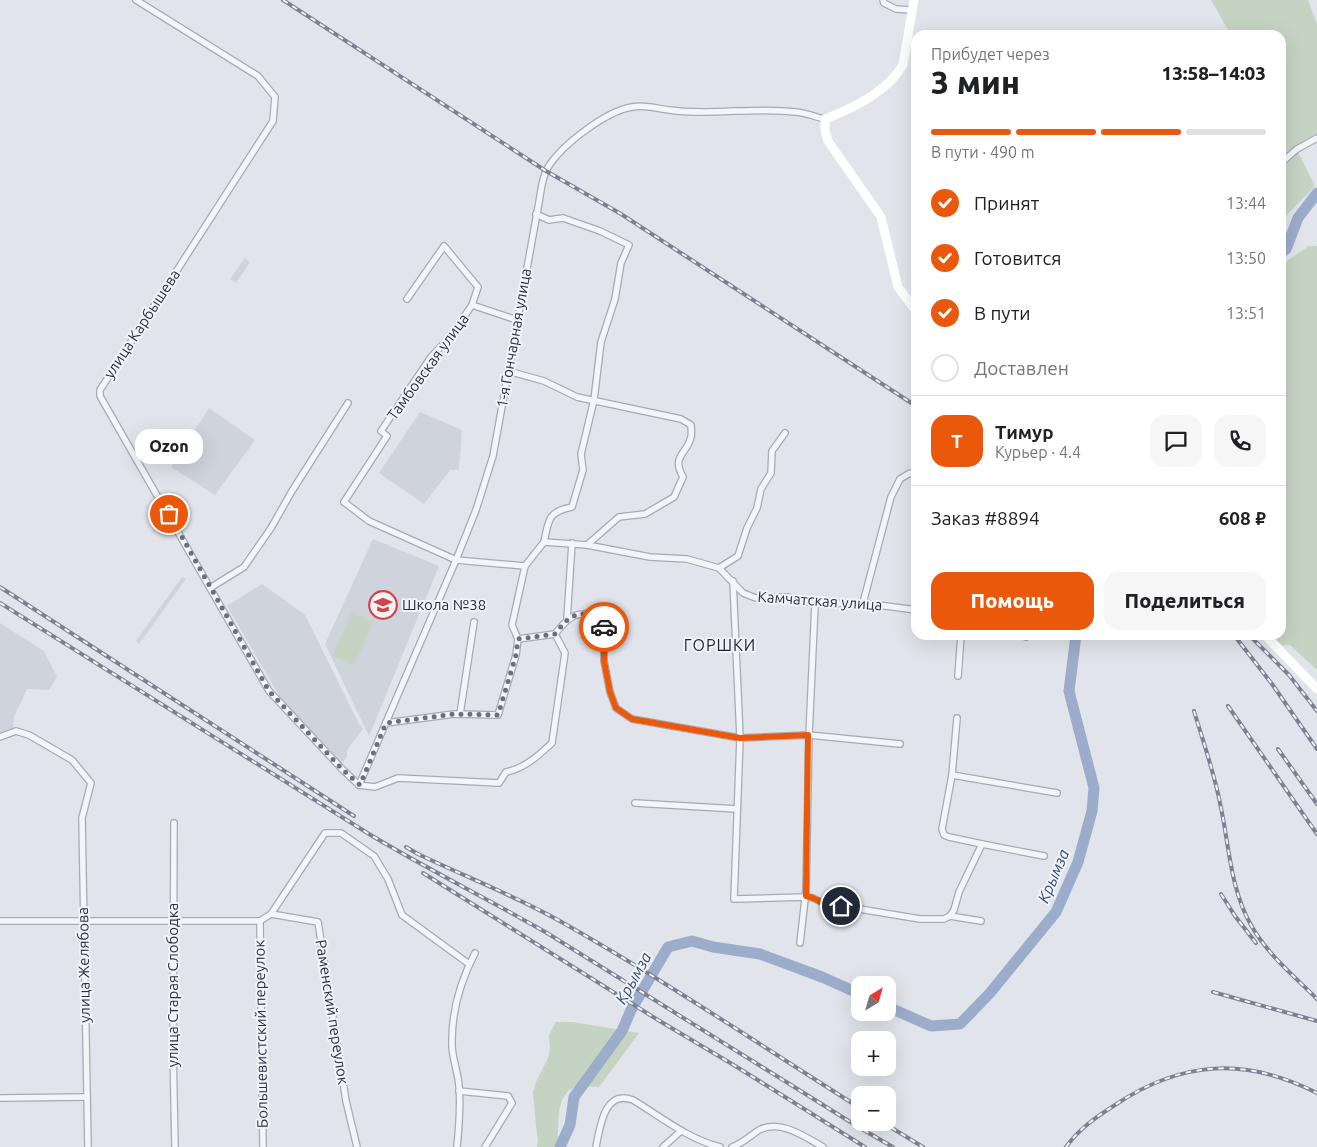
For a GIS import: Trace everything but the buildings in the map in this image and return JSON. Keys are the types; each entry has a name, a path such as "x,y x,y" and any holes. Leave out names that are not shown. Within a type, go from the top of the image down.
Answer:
{"street":[{"name":"улица Карбышева","path":"136,0 258,76 274,97 272,120 100,390 100,396 269,691 343,770 360,785"},
{"path":"883,0 884,3 896,8 911,10"},
{"path":"911,304 898,287 881,217 828,141 825,120 849,110 878,91 898,72 903,65 914,0"},
{"name":"1-я Гончарная улица","path":"360,785 456,560 476,510 493,456 536,214 546,171 554,158 562,148 585,130 615,113 631,107 644,106 671,111 704,112 771,110 796,112 825,120"},
{"path":"1286,158 1297,148 1317,138"},
{"path":"386,723 460,714 498,715 516,655 518,639 512,625 525,566 544,542 549,521 553,514 572,507 583,470 581,454 594,400 601,342 615,299 621,263 629,245 600,231 563,218 549,220 536,214"},
{"path":"407,299 444,246 478,287 472,305 517,320"},
{"name":"Тамбовская улица","path":"456,560 369,521 344,502 387,436 381,431 431,357 450,337 472,305"},
{"path":"508,371 544,381 577,397 681,420 691,425 691,437 678,458 678,468 683,476 674,497 645,514 620,517 587,545"},
{"path":"210,588 244,567 271,528 292,491 348,403"},
{"path":"719,568 738,556 761,489 770,473 772,451 785,433"},
{"path":"863,603 891,497 900,479 911,474"},
{"name":"Камчатская улица","path":"544,542 587,545 650,557 687,559 719,568 743,593 756,598 788,597 815,604 863,603 911,609"},
{"path":"567,619 572,543"},
{"path":"456,560 525,566"},
{"path":"732,581 740,738 734,899 806,896 823,903 920,919 944,919 950,916 954,910 959,892 982,844"},
{"path":"800,943 806,896 808,735 815,604"},
{"path":"518,639 555,634 567,619 578,613 604,615 604,661 610,692 616,708 632,719 740,738 808,735 900,744"},
{"path":"460,714 474,622"},
{"path":"360,785 375,787 398,778 499,783 506,772 516,770 539,754 552,743 565,654 555,634"},
{"path":"958,676 961,640"},
{"path":"1270,640 1317,689"},
{"path":"957,718 952,775 942,829 944,835 1044,856"},
{"name":"улица Желябова","path":"0,737 16,731 29,735 72,760 91,784 82,818 88,1147"},
{"path":"952,775 1057,793"},
{"path":"635,803 737,809"},
{"name":"улица Старая Слободка","path":"174,823 175,1147"},
{"path":"0,921 260,921 271,914 325,832 341,833 374,856 388,879 402,915 469,964"},
{"name":"Раменский переулок","path":"271,914 318,922 346,1101 357,1147"},
{"path":"950,916 981,921"},
{"name":"Большевистский переулок","path":"260,921 263,1147"},
{"path":"457,1147 460,1118 459,1092 452,1043 453,1023 459,993 475,953"},
{"path":"459,1092 508,1096 512,1103 484,1147"},
{"path":"0,1098 87,1096"},
{"path":"596,1147 606,1110 610,1103 619,1097 633,1100 674,1124 681,1131 688,1132 710,1144 720,1147"},
{"path":"732,1147 740,1146 760,1130 786,1127 823,1147"},
{"path":"663,1147 681,1131"}],"shaded area":[{"path":"245,258 250,262 236,283 230,279"},
{"path":"209,408 255,440 215,495 171,467"},
{"path":"420,412 462,430 459,470 450,470 424,504 379,473"},
{"name":"Школа №38","path":"373,539 439,566 369,736 325,644"},
{"path":"182,577 186,579 139,644 136,641"},
{"path":"262,584 305,615 363,729 347,750 347,757 341,764 284,704 227,606"},
{"path":"0,623 44,651 57,677 49,690 27,689 14,717 13,729 3,733 0,733"}],"green space":[{"path":"1211,0 1308,0 1317,24 1317,134 1295,146 1315,186 1286,216 1286,30 1228,30"},
{"path":"1309,246 1317,246 1317,670 1290,645 1282,645 1277,640 1286,640 1286,262"},
{"path":"352,612 374,622 354,665 332,656"},
{"path":"556,1022 573,1022 639,1033 599,1087 575,1087 565,1095 560,1107 558,1133 558,1137 564,1147 537,1147 538,1140 533,1092 548,1058 550,1049 549,1035"}],"waterway":[{"name":"Крымза","path":"1286,249 1298,218 1317,193"},
{"name":"Крымза","path":"896,1011 931,1026 960,1024 990,993 1056,912 1078,862 1092,811 1094,788 1069,691 1075,640"},
{"name":"Крымза","path":"560,1147 570,1125 574,1097 622,1031 631,1010 668,947 692,941 713,947 760,954 851,990"}],"railway":[{"path":"283,0 546,171 621,214 911,403"},
{"path":"0,587 354,816"},
{"path":"0,603 369,834 547,933 893,1147"},
{"path":"1238,640 1272,684 1317,749"},
{"path":"1254,640 1289,675 1317,711"},
{"path":"1228,706 1317,834"},
{"path":"1194,711 1215,780 1234,881 1244,911 1257,936 1265,946 1317,999"},
{"path":"1278,749 1317,804"},
{"path":"406,847 524,902 558,920 672,988 851,1102"},
{"path":"423,873 865,1147"},
{"path":"1221,894 1256,943"},
{"path":"1213,992 1317,1021"},
{"path":"1066,1147 1088,1124 1115,1105 1140,1090 1165,1079 1190,1072 1214,1069 1240,1069 1265,1073 1291,1081 1317,1093"},
{"path":"896,1131 923,1147"}],"way so far":[{"path":"169,514 269,691 343,770 360,785 386,723 454,714 498,715 516,655 518,639 555,634 567,619 578,613 604,615 604,627"}],"place":[{"name":"Ozon","path":"169,514"},
{"name":"Школа №38","path":"383,605"}],"district":[{"name":"ГОРШКИ","path":"720,645"}],"route":[{"path":"604,627 604,661 610,692 616,708 632,719 740,738 808,735 806,896 823,903 841,906"}]}
